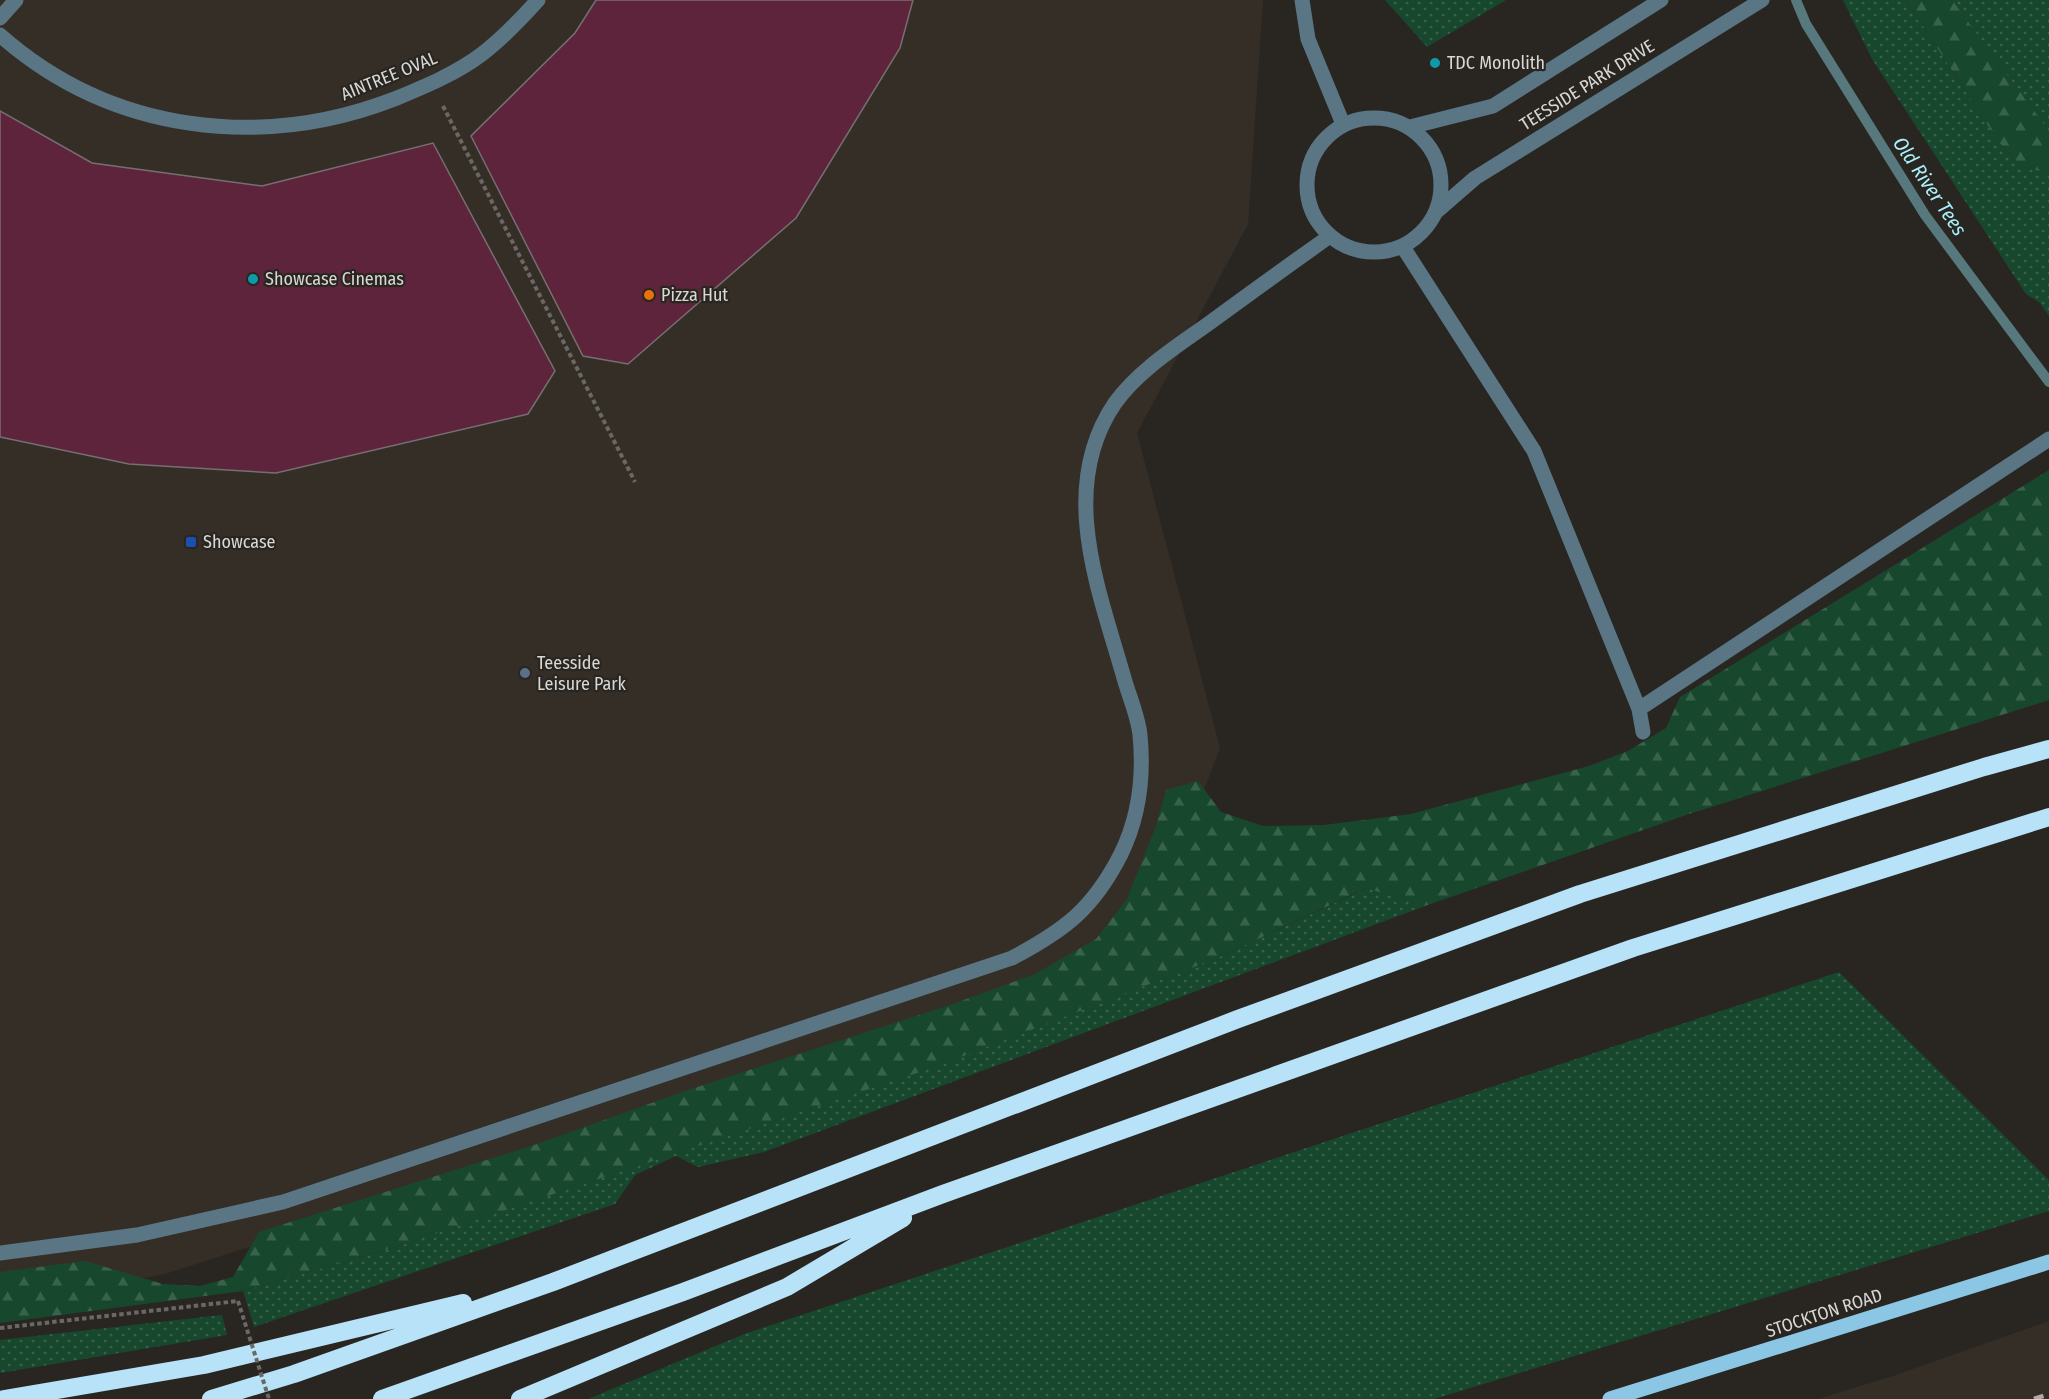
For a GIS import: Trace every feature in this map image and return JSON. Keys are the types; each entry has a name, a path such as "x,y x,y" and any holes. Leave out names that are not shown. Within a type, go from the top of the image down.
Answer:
{"highway":[{"path":"1984,766 2049,739"},
{"path":"211,1399 294,1374 553,1282 1238,1019 1580,894 1984,766 2049,749"},
{"path":"382,1399 683,1292 944,1194 1633,948 2049,817"},
{"path":"1970,842 2049,830"},
{"path":"520,1399 787,1287 944,1194"},
{"path":"4,1399 204,1365 553,1282"}],"main road":[{"name":"STOCKTON ROAD","path":"1610,1399 2049,1262"}],"street":[{"path":"0,18 16,0"},
{"name":"AINTREE OVAL","path":"0,35 47,71 90,94 131,110 186,123 252,129 310,124 362,111 432,84 481,56 511,30 537,0"},
{"path":"1302,0 1308,39 1343,124"},
{"name":"TEESSIDE PARK DRIVE","path":"1410,127 1493,106 1661,0"},
{"name":"TEESSIDE PARK DRIVE","path":"1437,211 1475,178 1762,0"},
{"path":"1365,118 1388,119 1410,127 1432,149 1442,179 1437,211 1423,231 1403,246 1378,253 1352,249 1330,236 1314,216 1307,190 1310,164 1323,141 1343,124 1365,118"},
{"path":"0,1253 137,1234 283,1202 1012,958 1049,939 1073,921 1096,896 1114,869 1126,843 1141,790 1140,733 1094,574 1088,541 1085,484 1090,458 1116,403 1153,363 1330,236"},
{"path":"1403,246 1534,452 1639,709 1643,732"},
{"path":"1639,709 2049,439"}],"path":[{"path":"432,84 635,482"},
{"path":"0,1328 238,1301 269,1399"}],"shaded area":[{"name":"Teesside Leisure Park","path":"0,0 1263,0 1248,224 1137,433 1220,748 1162,901 1033,994 165,1274 0,1305"},
{"path":"2049,1321 2049,1399 1818,1399 1893,1376"}],"green space":[{"path":"1385,0 1506,0 1427,47"},
{"path":"1843,0 1906,0 1998,141 2021,167 2049,173 2049,316 2040,303 2026,294 1872,59"},
{"path":"1906,0 1952,0 2049,131 2049,173 2021,167 1998,141"},
{"path":"1949,0 2049,0 2049,134"},
{"path":"2049,470 2049,700 1689,814 1425,906 1366,888 1222,956 935,1067 392,1248 243,1291 0,1323 0,1272 85,1261 163,1284 200,1286 233,1277 259,1232 534,1145 685,1091 950,1005 1035,974 1096,939 1127,899 1156,826 1166,790 1198,781 1221,812 1263,826 1324,825 1411,814 1589,766 1628,751 1666,728 1680,697"},
{"path":"1367,888 1425,906 764,1152 698,1167 676,1156 635,1175 615,1204 254,1327 243,1291 392,1248 1222,956"},
{"path":"1839,972 2049,1180 2049,1211 1434,1399 588,1399 747,1333"},
{"path":"222,1315 227,1335 0,1373 0,1340"}],"building":[{"path":"596,0 913,0 900,48 796,218 628,364 583,356 471,136 575,33"},
{"name":"Showcase Cinemas","path":"0,111 92,163 262,186 433,143 555,371 528,414 276,473 129,464 0,437"}],"waterway":[{"name":"Old River Tees","path":"1796,0 1806,24 1925,215 2049,382"}],"railway":[{"path":"2034,1399 2049,1394"}],"place":[{"name":"TDC Monolith","path":"1435,63"},
{"name":"Showcase Cinemas","path":"253,279"},
{"name":"Pizza Hut","path":"649,295"},
{"name":"Showcase","path":"191,542"},
{"name":"Teesside Leisure Park","path":"525,673"}]}
